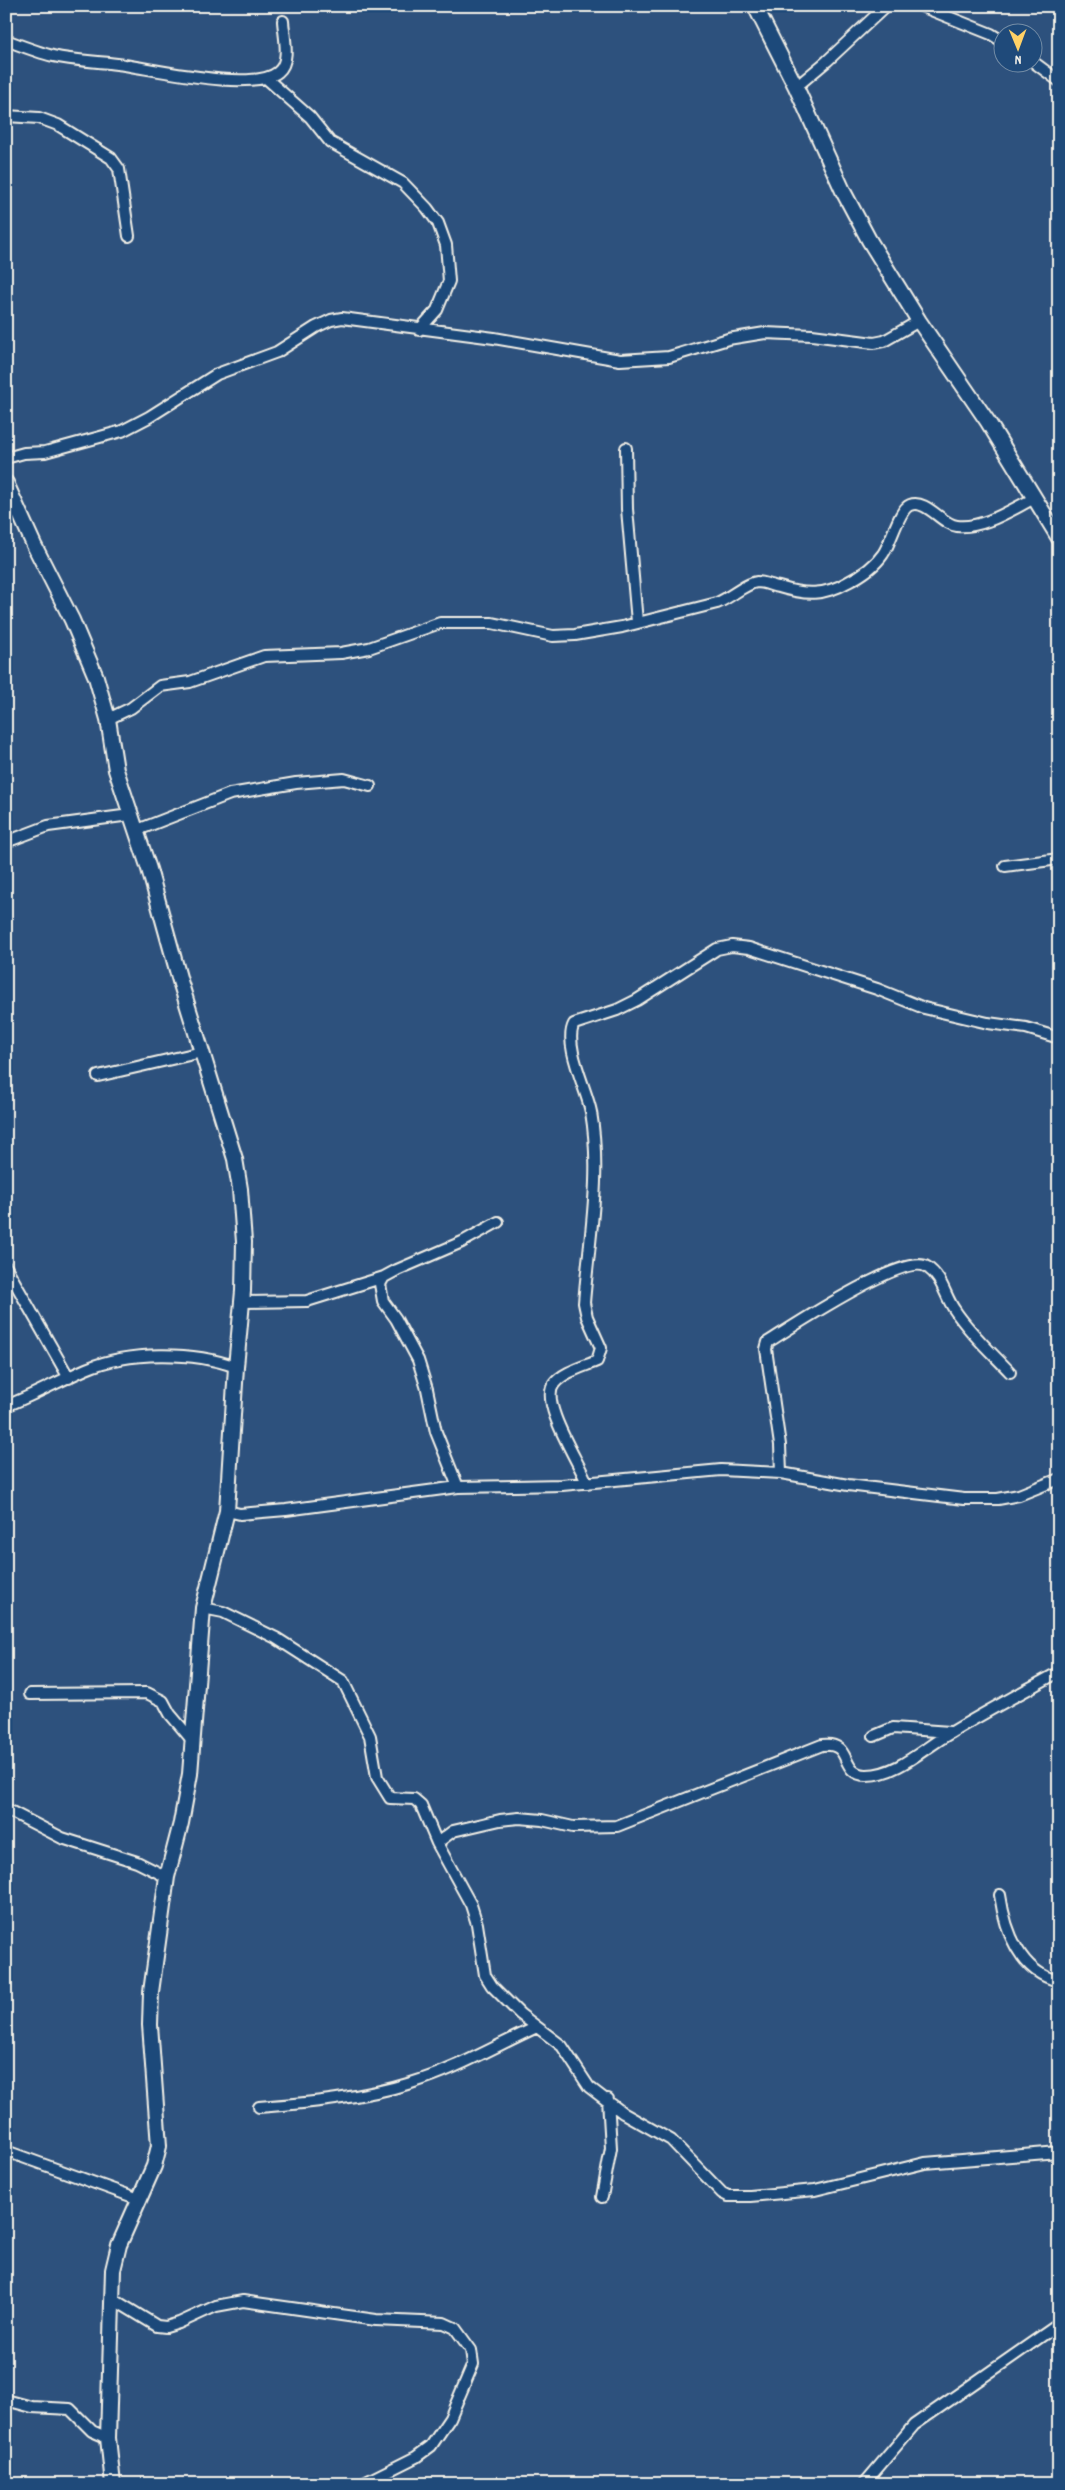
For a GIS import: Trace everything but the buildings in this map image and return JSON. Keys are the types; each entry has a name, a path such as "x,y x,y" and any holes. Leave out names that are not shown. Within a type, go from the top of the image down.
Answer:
{"street":[{"path":"755,6 796,86 844,193 919,321 988,422 1059,538"},
{"path":"796,86 886,6"},
{"path":"921,6 992,35"},
{"path":"6,40 69,59 213,78 237,80 267,79 280,71 286,56 283,21"},
{"path":"1042,68 1059,81"},
{"path":"267,79 310,117 330,142 403,183 427,208 438,223 446,245 449,281 437,310 419,330"},
{"path":"6,116 39,118 58,125 110,158 120,169 129,236"},
{"path":"6,458 44,452 122,431 149,417 217,374 277,352 331,320 342,318 419,330 472,335 629,360 669,357 728,339 765,333 812,334 874,343 884,341 919,321"},
{"path":"626,448 627,509 638,622"},
{"path":"6,483 34,546 72,620 96,677 108,719 116,770 149,869 180,981 235,1159 240,1189 244,1242 242,1302 227,1511 203,1608 190,1774 181,1823 167,1877 151,1992 150,2025 159,2146 154,2166 119,2245 113,2270 108,2438 113,2484"},
{"path":"108,719 131,708 160,686 190,682 264,656 341,653 369,648 440,622 492,623 553,636 597,632 718,603 730,598 750,583 759,582 811,595 824,593 846,584 864,573 882,556 891,542 903,511 910,505 918,504 927,508 944,522 956,526 967,526 982,522 1035,498"},
{"path":"135,831 230,794 296,783 344,779 370,786"},
{"path":"6,842 48,826 130,815"},
{"path":"1005,866 1059,859"},
{"path":"586,1482 562,1432 550,1401 549,1393 558,1380 597,1361 601,1348 587,1317 584,1302 594,1209 596,1162 590,1104 576,1060 571,1032 574,1024 638,1000 717,949 732,946 749,948 815,969 924,1008 988,1024 1026,1028 1059,1038"},
{"path":"98,1076 202,1052"},
{"path":"242,1302 307,1301 384,1277 462,1242 498,1222"},
{"path":"781,1473 780,1445 766,1349 768,1342 843,1295 887,1274 919,1264 927,1267 944,1288 959,1315 1010,1372"},
{"path":"6,1267 68,1378"},
{"path":"384,1277 380,1284 380,1292 418,1360 427,1389 436,1432 458,1487"},
{"path":"6,1406 87,1369 114,1360 139,1356 210,1359 236,1367"},
{"path":"227,1511 240,1514 286,1510 458,1487 562,1485 721,1470 781,1473 889,1491 964,1500 998,1500 1019,1495 1059,1479"},
{"path":"203,1608 223,1612 276,1638 343,1681 370,1736 377,1778 384,1791 390,1798 414,1800 421,1805 437,1843 471,1905 477,1924 484,1976 504,1999 570,2055 589,2087 608,2099 623,2113 670,2140 712,2185 728,2196 750,2196 815,2190 925,2163 1059,2152"},
{"path":"437,1843 453,1831 510,1819 542,1820 573,1827 617,1826 822,1745 832,1744 841,1748 850,1769 857,1774 876,1774 908,1761 950,1732 1059,1672"},
{"path":"30,1694 147,1693 163,1701 170,1714 192,1740"},
{"path":"874,1736 893,1728 950,1732"},
{"path":"6,1808 62,1838 137,1862 167,1877"},
{"path":"1000,1894 1003,1917 1025,1960 1044,1978 1059,1981"},
{"path":"259,2107 315,2102 410,2084 485,2053 537,2027"},
{"path":"602,2196 611,2148 608,2099"},
{"path":"6,2151 139,2199"},
{"path":"111,2298 157,2326 172,2325 216,2306 243,2301 376,2320 437,2322 455,2328 471,2350 473,2364 450,2418 431,2446 416,2457 362,2484"},
{"path":"864,2484 914,2425 1059,2324"},
{"path":"6,2400 32,2407 70,2409 92,2431 108,2438"}]}
